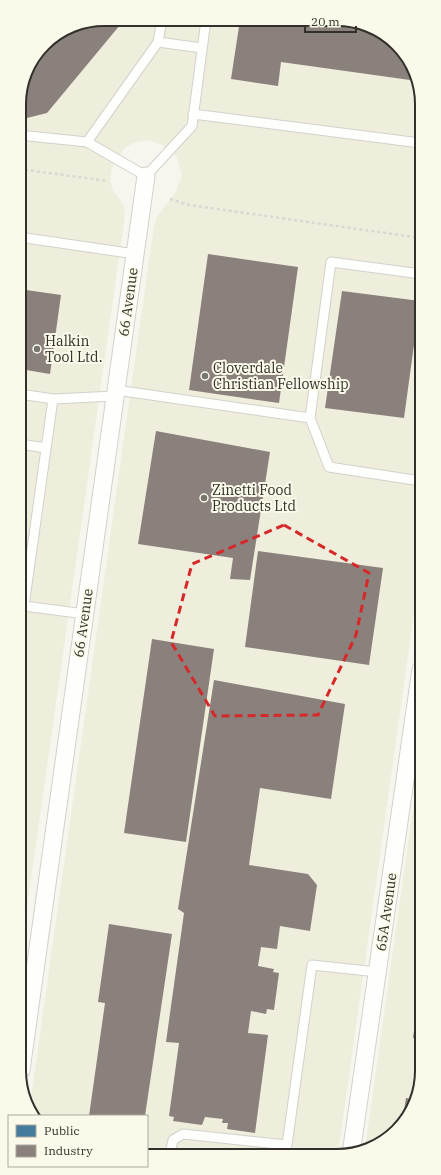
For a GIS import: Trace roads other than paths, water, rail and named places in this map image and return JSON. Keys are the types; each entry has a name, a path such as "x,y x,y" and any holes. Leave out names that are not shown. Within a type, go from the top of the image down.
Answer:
{"street":[{"name":"66 Avenue","path":"26,1034 146,176"},
{"name":"65A Avenue","path":"352,1148 377,972 415,727"}],"lane":[{"path":"87,142 158,42 161,26"},
{"path":"26,136 87,142 146,176 192,126 205,26"},
{"path":"158,42 202,48"},
{"path":"193,114 415,142"},
{"path":"26,238 135,254"},
{"path":"415,273 331,262 310,418 329,467 415,480"},
{"path":"26,395 53,399 115,393 310,418"},
{"path":"26,592 53,399"},
{"path":"26,445 46,448"},
{"path":"26,606 85,614"},
{"path":"171,1149 173,1140 183,1134 287,1145 312,965 377,972"}],"place":[{"name":"Halkin Tool Ltd.","path":"37,349"},
{"name":"Cloverdale Christian Fellowship","path":"205,376"},
{"name":"Zinetti Food Products Ltd","path":"204,498"}]}
